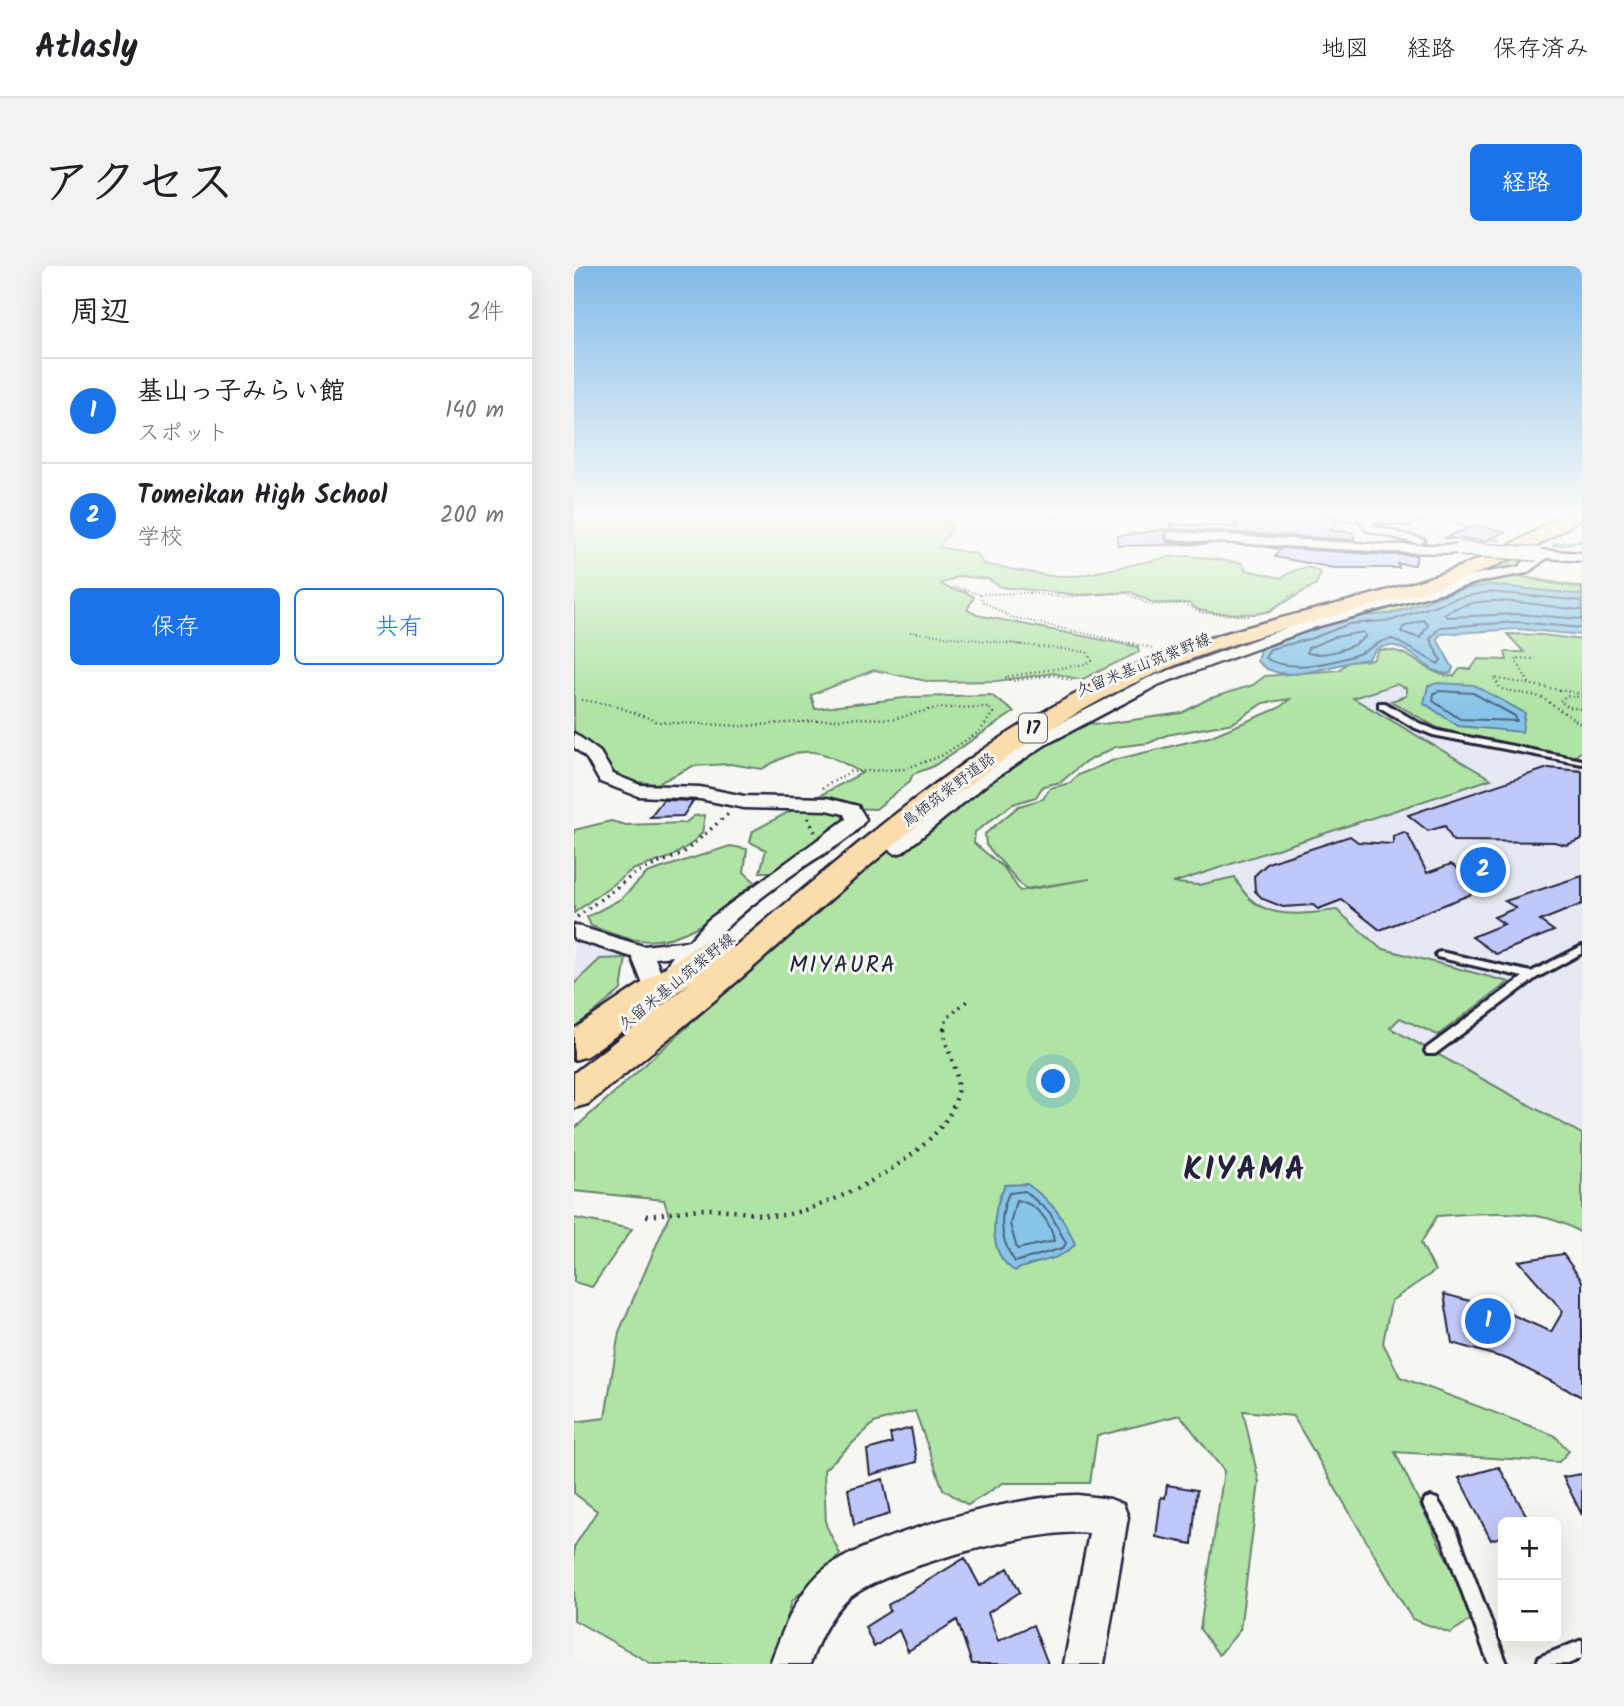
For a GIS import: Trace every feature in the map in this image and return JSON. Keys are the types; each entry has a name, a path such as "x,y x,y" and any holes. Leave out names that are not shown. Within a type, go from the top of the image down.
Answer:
{"main road":[{"name":"久留米基山筑紫野線","path":"574,1064 707,946 1006,729 1117,671 1215,634 1439,578"},
{"name":"鳥栖筑紫野道路","path":"574,1094 766,938 838,875 966,773 1024,734 1088,697 1207,646 1448,578"},
{"path":"574,1115 766,938"},
{"path":"574,1047 657,992"}],"street":[{"path":"896,848 982,779 1039,741 1154,681 1311,624 1477,578"},
{"path":"574,738 594,756 606,778 613,783 638,790 700,793 744,803 827,804 851,810 856,819 850,828 796,863 716,925 707,946 642,953 574,932"},
{"path":"642,953 657,992"},
{"path":"790,1664 806,1620 835,1584 870,1564 986,1528 1072,1513 1110,1517 1084,1664"}],"lane":[{"path":"1382,705 1416,725 1436,733 1582,762"},
{"path":"1431,1051 1532,976 1582,949"},
{"path":"1441,955 1532,976"},
{"path":"1431,1505 1450,1535 1498,1664"},
{"path":"1546,1664 1582,1649"}],"path":[{"path":"1548,578 1582,589"},
{"path":"954,587 980,594 1031,593 1060,597 1126,593 1150,605 1183,604 1203,613 1254,616"},
{"path":"980,594 982,601 1011,617 1152,648"},
{"path":"910,632 1087,652 1092,661 1085,664 1004,677 1012,681 1053,676 1075,681"},
{"path":"1530,683 1515,658 1536,659"},
{"path":"1582,695 1507,678 1494,678 1493,681 1501,689 1541,697 1582,725"},
{"path":"1564,705 1560,701 1562,697 1582,695"},
{"path":"582,700 612,705 659,722 743,726 894,719 936,708 970,705 988,707 993,713 990,720 962,745 934,759 903,769 849,772 801,803 815,832"},
{"path":"1557,706 1582,709"},
{"path":"574,919 637,872 682,854 744,803"},
{"path":"646,1216 712,1209 789,1214 844,1194 897,1165 925,1143 949,1112 957,1089 958,1072 943,1035 943,1023 951,1010 967,1001"}],"shaded area":[{"path":"1396,683 1406,688 1406,696 1392,702 1436,727 1503,744 1582,758 1582,1161 1094,878 1025,889 986,845 985,834 1019,806 1043,799 1050,788 1070,783 1078,775 1114,760 1209,737 1279,708 1281,703 1352,698"},
{"path":"574,935 626,958 600,959 574,984"}],"green space":[{"path":"574,578 954,578 941,584 974,597 967,610 977,615 1138,647 1139,652 1081,680 1054,673 997,681 931,682 874,670 811,695 815,709 912,697 991,695 1014,712 932,767 913,774 910,781 876,809 842,808 843,826 779,872 760,872 766,850 750,842 753,831 862,773 823,754 802,752 777,760 762,769 730,764 693,766 657,784 620,780 595,747 584,740 574,742"},
{"path":"981,578 1319,578 1316,584 1270,611 1256,614 1214,613 1199,610 1188,603 1153,603 1131,592 1080,595 1001,587 988,579"},
{"path":"1464,578 1530,578 1582,587 1582,595 1490,585 1455,591 1391,614 1348,617 1311,631 1280,638 1275,633 1439,588"},
{"path":"1507,634 1582,640 1582,751 1574,757 1456,734 1436,727 1391,701 1406,696 1406,688 1396,684 1353,698 1491,779 1173,883 1199,885 1235,877 1243,892 1265,909 1292,914 1337,910 1380,948 1509,982 1438,1035 1400,1018 1390,1028 1582,1134 1582,1234 1567,1225 1532,1215 1493,1213 1437,1216 1421,1243 1435,1271 1391,1301 1383,1343 1400,1377 1554,1435 1569,1451 1559,1462 1395,1452 1475,1617 1450,1633 1412,1619 1293,1416 1243,1411 1259,1482 1240,1630 1219,1655 1200,1629 1224,1471 1180,1415 1097,1436 1090,1483 1003,1483 968,1505 943,1489 915,1411 874,1423 824,1470 826,1525 840,1554 792,1601 774,1664 652,1664 574,1620 574,1547 597,1511 574,1493 574,1422 605,1418 619,1332 669,1216 664,1200 574,1191 574,1129 889,844 913,846 916,836 975,789 1084,723 1104,724 1182,713 1208,699 1253,685 1265,676 1339,670 1348,662 1373,660 1379,650 1401,653 1434,672 1454,676 1460,669 1471,669 1478,659 1507,660 1505,652 1524,652","holes":["1290,699 1279,708 1209,737 1114,760 1078,775 1070,783 1050,788 1043,799 1019,806 985,834 986,845 1025,889 1090,879 1020,891 1004,868 974,843 975,832 1013,804 1036,797 1043,786 1061,782 1082,764 1115,747 1149,743 1167,735 1233,723 1263,703"]},
{"path":"705,815 702,833 691,844 671,857 632,870 574,913 574,830 611,821 626,825 685,823 694,816"},
{"path":"730,846 747,849 744,872 755,882 702,924 687,932 655,940 626,938 591,926 587,917 621,899 647,873"},
{"path":"626,958 621,990 574,1029 574,984 600,959"},
{"path":"574,1218 632,1229 592,1287 574,1282"}],"water":[{"path":"1490,585 1582,595 1582,635 1518,629 1441,634 1437,639 1453,668 1451,673 1442,673 1399,647 1389,646 1377,649 1368,659 1295,674 1268,669 1257,661 1261,644 1311,631 1348,617 1391,614 1455,591"},
{"path":"1438,683 1474,685 1525,713 1522,732 1458,726 1424,703 1428,686"},
{"path":"1027,1184 1056,1210 1075,1244 1055,1258 1015,1271 999,1254 994,1231 995,1219 1005,1185"}],"building":[{"path":"1548,768 1582,771 1582,839 1566,845 1554,842 1453,841 1445,826 1428,831 1408,815"},
{"path":"663,800 693,801 683,816 650,817"},
{"path":"1404,832 1427,873 1451,864 1487,888 1380,930 1342,900 1318,909 1313,905 1283,907 1263,899 1255,891 1254,876 1268,863 1350,836 1358,842 1393,844 1393,836"},
{"path":"1582,876 1582,904 1540,921 1554,931 1496,954 1472,937 1504,924 1494,917 1516,908 1505,901"},
{"path":"1563,1254 1582,1281 1582,1397 1507,1359 1452,1343 1444,1294 1497,1308 1551,1332 1563,1311 1519,1261"},
{"path":"911,1428 917,1462 870,1475 867,1450 892,1443 890,1434"},
{"path":"1499,1467 1527,1517 1498,1517 1498,1538 1491,1540 1459,1478"},
{"path":"1582,1474 1582,1515 1563,1477"},
{"path":"883,1479 890,1514 854,1525 848,1489"},
{"path":"1167,1485 1197,1490 1192,1544 1156,1537 1161,1497 1165,1498"},
{"path":"965,1558 980,1586 1008,1568 1020,1592 988,1613 998,1641 1033,1625 1048,1664 972,1664 957,1620 908,1651 899,1630 874,1647 865,1627 890,1611 888,1605"}],"place":[{"name":"Tomeikan High School","path":"1483,870"},
{"name":"基山っ子みらい館","path":"1488,1321"}],"district":[{"name":"MIYAURA","path":"843,964"},
{"name":"KIYAMA","path":"1245,1168"}]}
